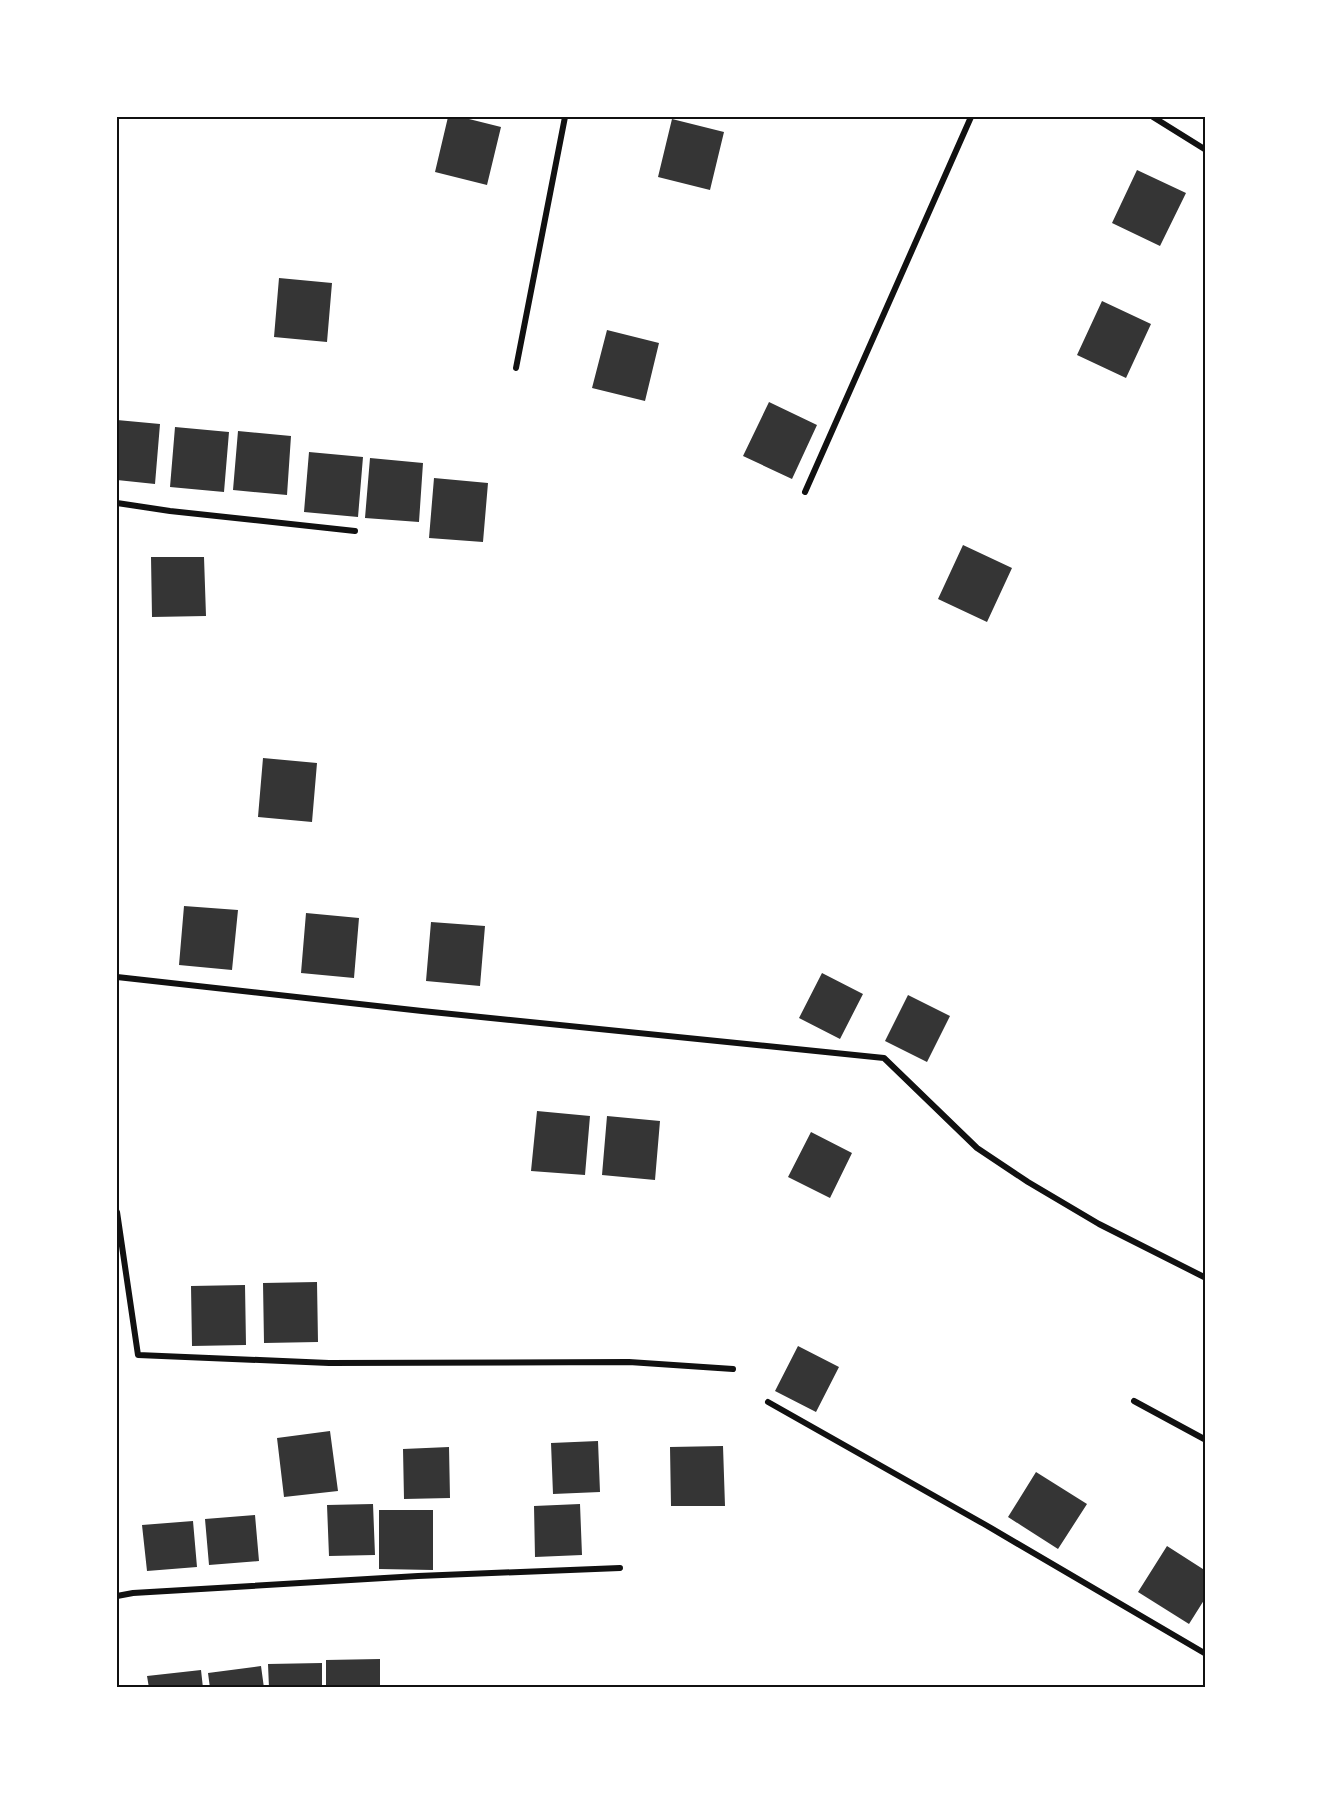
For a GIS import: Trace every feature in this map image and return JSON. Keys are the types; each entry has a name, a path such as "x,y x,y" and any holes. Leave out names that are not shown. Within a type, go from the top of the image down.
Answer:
{"street":[{"path":"516,368 565,117"},
{"path":"805,492 971,117"},
{"path":"1153,117 1206,148"},
{"path":"117,502 170,511 355,531"},
{"path":"117,977 884,1058 977,1148 1028,1182 1099,1224 1206,1278"},
{"path":"117,1212 138,1355 329,1363 629,1362 733,1369"},
{"path":"1134,1401 1206,1440"},
{"path":"768,1402 984,1524 1206,1654"},
{"path":"117,1596 133,1593 406,1577 620,1568"}],"building":[{"path":"448,117 461,117 501,127 487,185 435,172"},
{"path":"672,119 724,132 710,190 658,177"},
{"path":"1137,170 1186,193 1160,246 1112,223"},
{"path":"279,278 332,283 327,342 274,337"},
{"path":"1102,301 1151,324 1126,378 1077,355"},
{"path":"607,330 659,343 645,401 592,388"},
{"path":"769,402 817,425 792,479 743,456"},
{"path":"117,420 160,424 155,484 117,480"},
{"path":"175,427 229,432 224,492 170,487"},
{"path":"238,431 291,436 287,495 233,490"},
{"path":"309,452 363,457 358,517 304,512"},
{"path":"370,458 423,463 419,522 365,518"},
{"path":"434,478 488,483 483,542 429,538"},
{"path":"963,545 1012,568 987,622 938,599"},
{"path":"151,557 204,557 206,616 152,617"},
{"path":"263,758 317,763 312,822 258,817"},
{"path":"184,906 238,910 232,970 179,965"},
{"path":"306,913 359,918 354,978 301,973"},
{"path":"431,922 485,926 480,986 426,981"},
{"path":"822,973 863,994 840,1039 799,1018"},
{"path":"908,995 950,1016 927,1062 885,1041"},
{"path":"537,1111 590,1116 585,1175 531,1171"},
{"path":"607,1116 660,1121 655,1180 602,1175"},
{"path":"811,1132 852,1153 830,1198 788,1177"},
{"path":"317,1282 318,1342 264,1343 263,1283"},
{"path":"245,1285 246,1345 192,1346 191,1286"},
{"path":"798,1346 839,1367 816,1412 775,1391"},
{"path":"330,1431 338,1491 284,1497 277,1438"},
{"path":"598,1441 600,1492 553,1494 551,1443"},
{"path":"723,1446 725,1506 671,1506 670,1447"},
{"path":"449,1447 450,1498 404,1499 403,1449"},
{"path":"1036,1472 1087,1504 1058,1549 1008,1517"},
{"path":"373,1504 375,1555 329,1556 327,1505"},
{"path":"580,1504 582,1555 535,1557 534,1506"},
{"path":"379,1510 433,1510 433,1570 379,1569"},
{"path":"255,1515 259,1561 209,1565 205,1519"},
{"path":"193,1521 197,1567 147,1571 142,1525"},
{"path":"1167,1546 1206,1571 1206,1597 1189,1624 1138,1592"},
{"path":"380,1659 380,1688 326,1688 326,1660"},
{"path":"322,1663 322,1688 269,1688 268,1664"},
{"path":"261,1666 264,1688 210,1688 208,1673"},
{"path":"201,1670 203,1688 149,1688 147,1676"}]}
